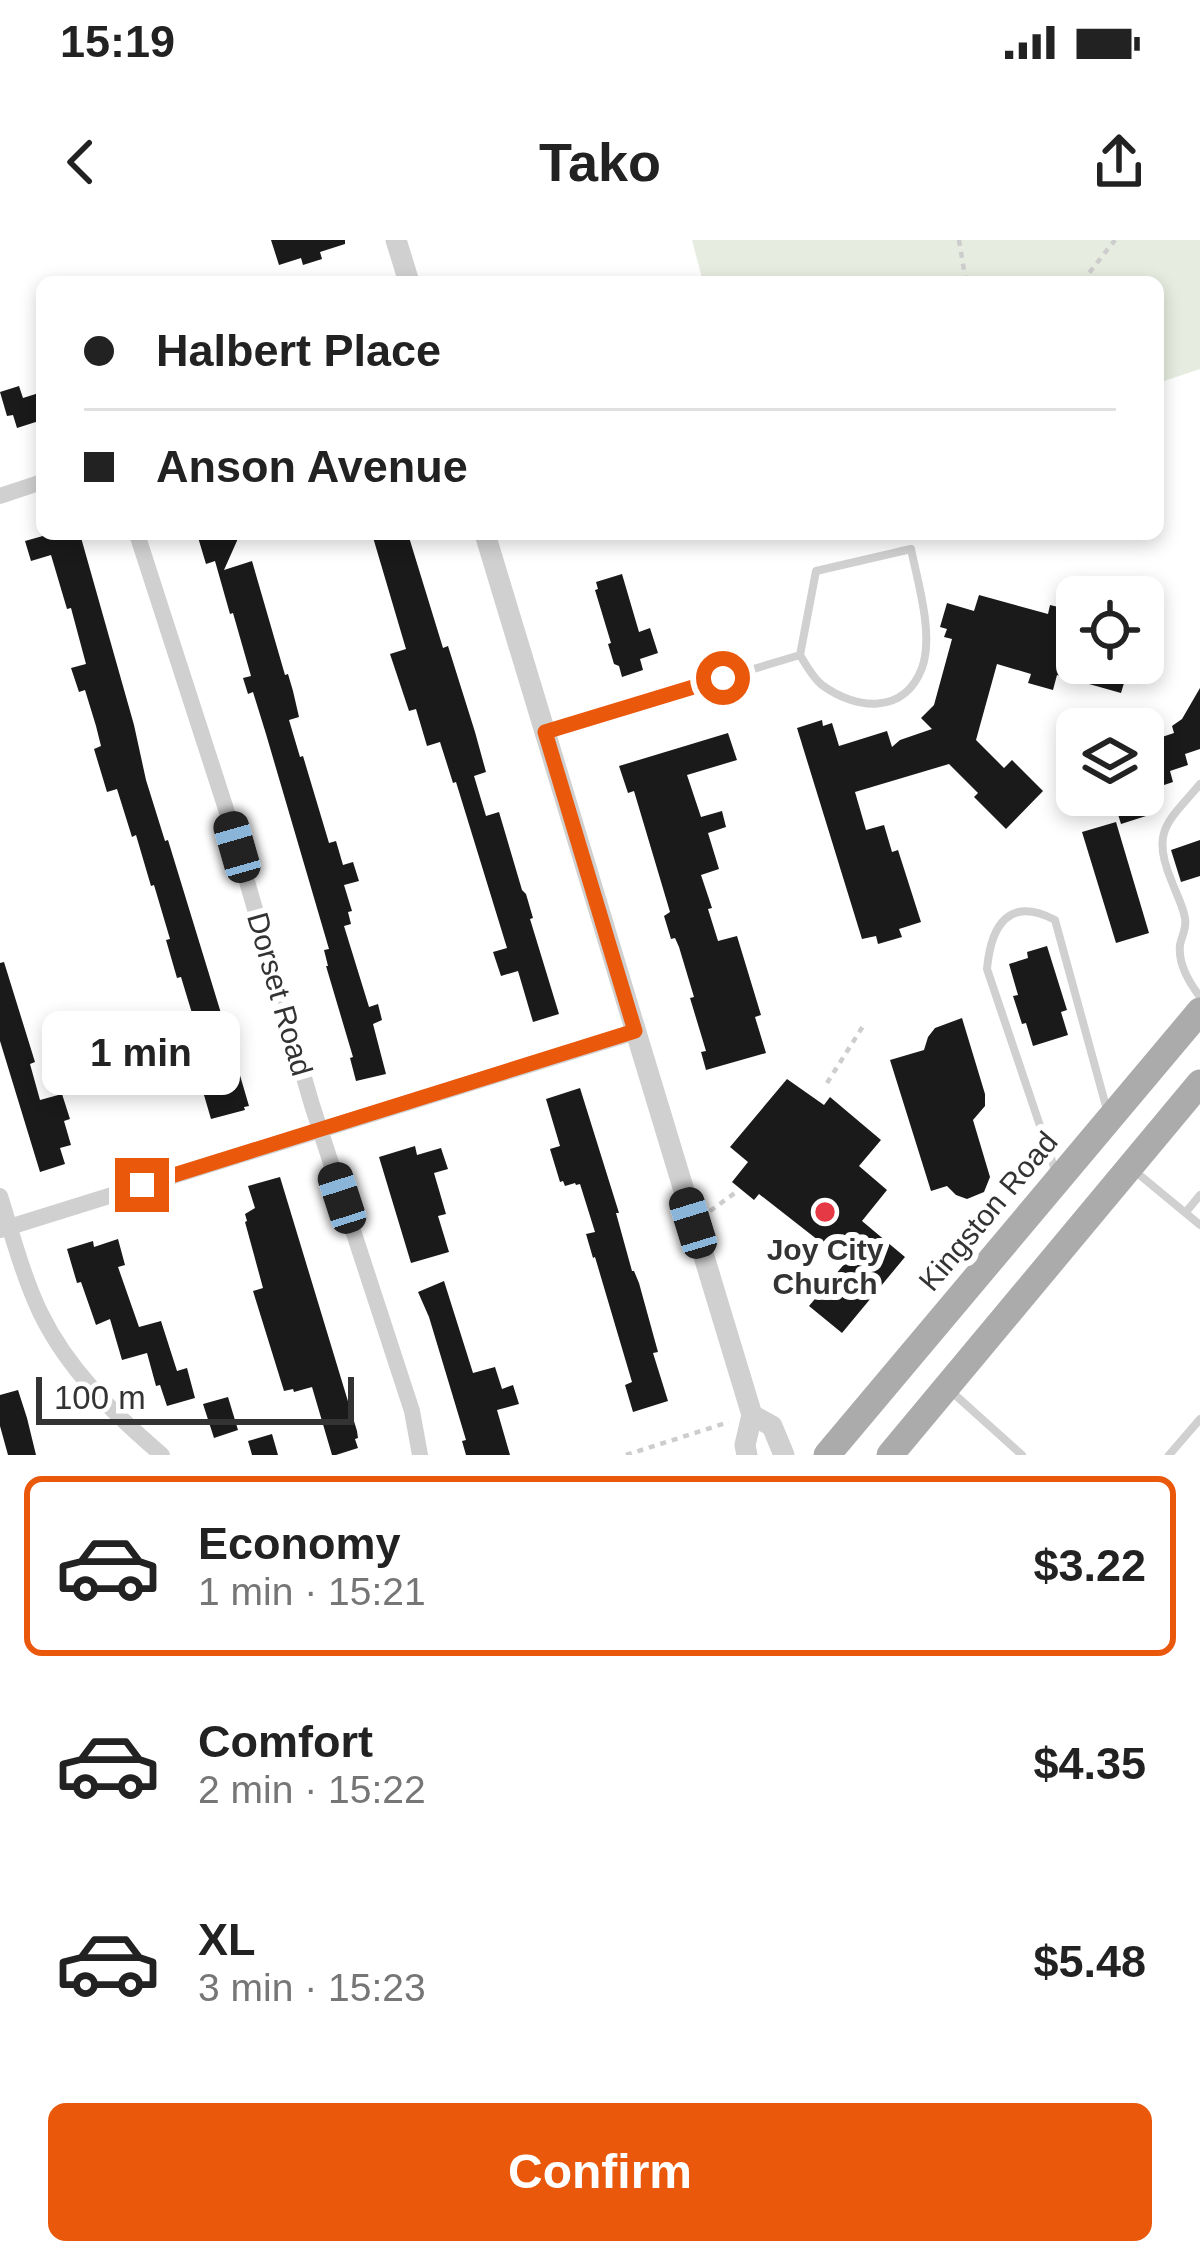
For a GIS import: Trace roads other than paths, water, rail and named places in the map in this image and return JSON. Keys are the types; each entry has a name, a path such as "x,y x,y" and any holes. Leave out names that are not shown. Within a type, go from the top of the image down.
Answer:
{"main road":[{"name":"Kingston Road","path":"827,1455 1200,1011"},
{"path":"890,1455 1200,1083"}],"street":[{"path":"395,240 407,276"},
{"path":"0,496 36,484"},
{"name":"Dorset Road","path":"139,540 412,1411 420,1455"},
{"path":"487,540 752,1415 747,1455"},
{"path":"5,1229 635,1031"},
{"path":"0,1196 5,1229 40,1311 70,1362 126,1424 162,1455"},
{"path":"752,1415 772,1426 784,1455"}],"lane":[{"path":"911,549 926,626 922,667 906,693 884,704 853,703 818,682 800,655 816,571 911,549"},
{"path":"545,732 800,655"},
{"path":"1200,784 1171,817 1160,846 1186,922 1181,960 1200,997"},
{"path":"1059,1179 987,969 989,946 998,926 1015,911 1035,909 1055,920 1109,1117"},
{"path":"1130,1167 1200,1225"},
{"path":"1186,1212 1200,1196"},
{"path":"947,1388 1022,1455"},
{"path":"1168,1455 1200,1419"}],"place":[{"name":"Joy City Church","path":"825,1212"}]}
